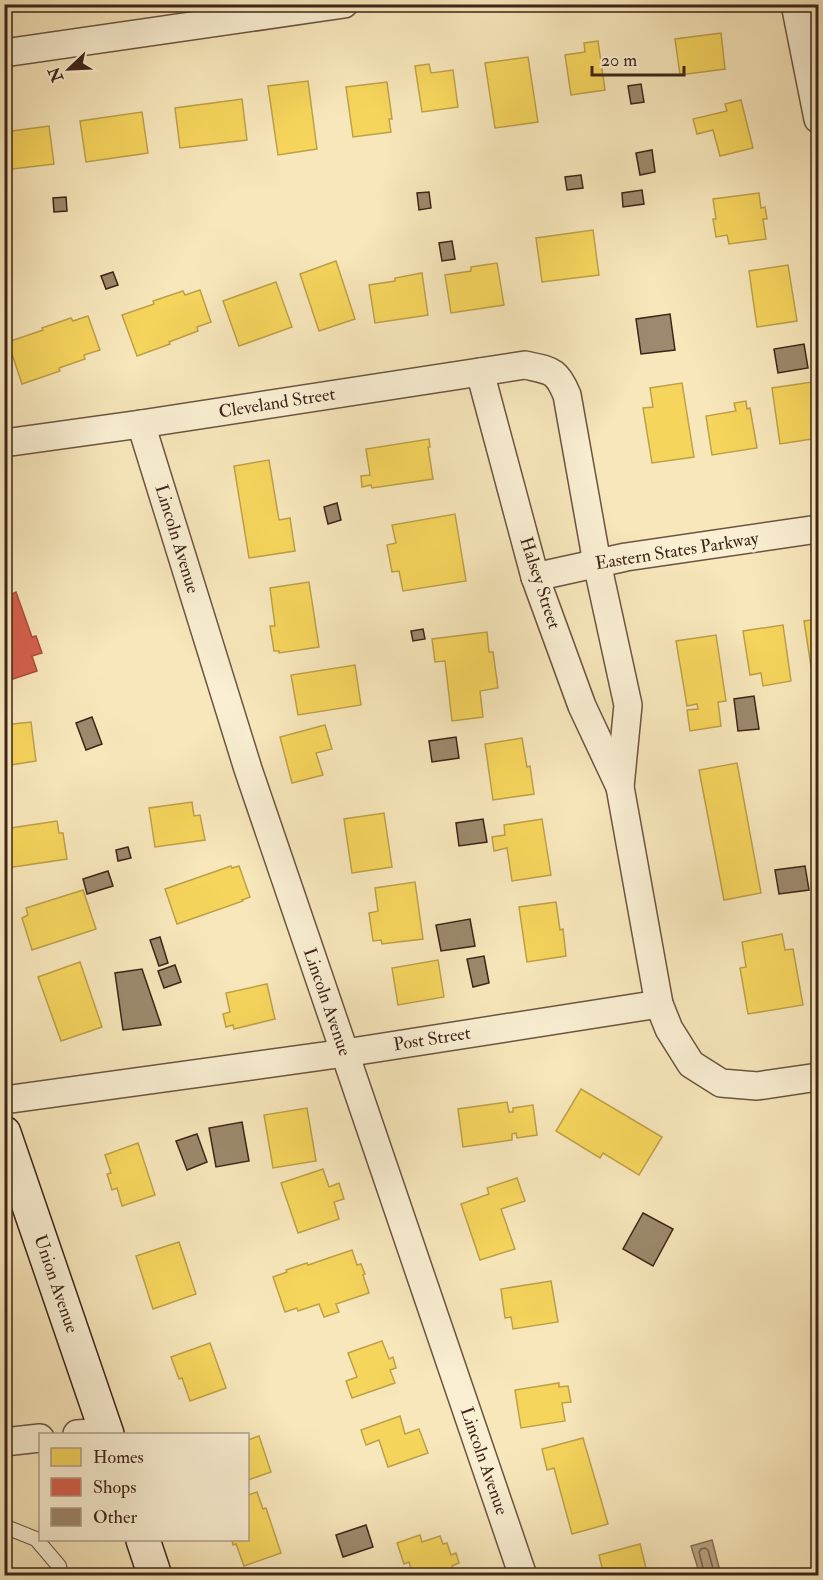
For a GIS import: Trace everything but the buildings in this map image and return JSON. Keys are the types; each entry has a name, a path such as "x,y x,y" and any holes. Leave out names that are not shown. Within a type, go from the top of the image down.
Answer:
{"street":[{"path":"4,53 344,4"},
{"path":"795,4 819,119"},
{"name":"Cleveland Street","path":"4,443 525,365 550,370"},
{"name":"Halsey Street","path":"550,370 561,381 567,395 597,563 628,705 620,787"},
{"name":"Halsey Street","path":"480,372 536,576 582,706 620,787 659,1004"},
{"name":"Lincoln Avenue","path":"141,424 248,769 523,1575"},
{"name":"Eastern States Parkway","path":"536,576 626,556 819,529"},
{"path":"659,1004 669,1029 691,1064 721,1083 757,1086 819,1077"},
{"name":"Post Street","path":"4,1100 345,1053 659,1004"},
{"name":"Union Avenue","path":"4,1133 97,1433"},
{"path":"4,1442 39,1438"},
{"path":"144,1541 155,1575"}],"lane":[{"path":"4,1530 11,1529 36,1539 59,1566 61,1575"}],"water":[{"path":"712,1540 721,1575 700,1575 691,1546"}]}
